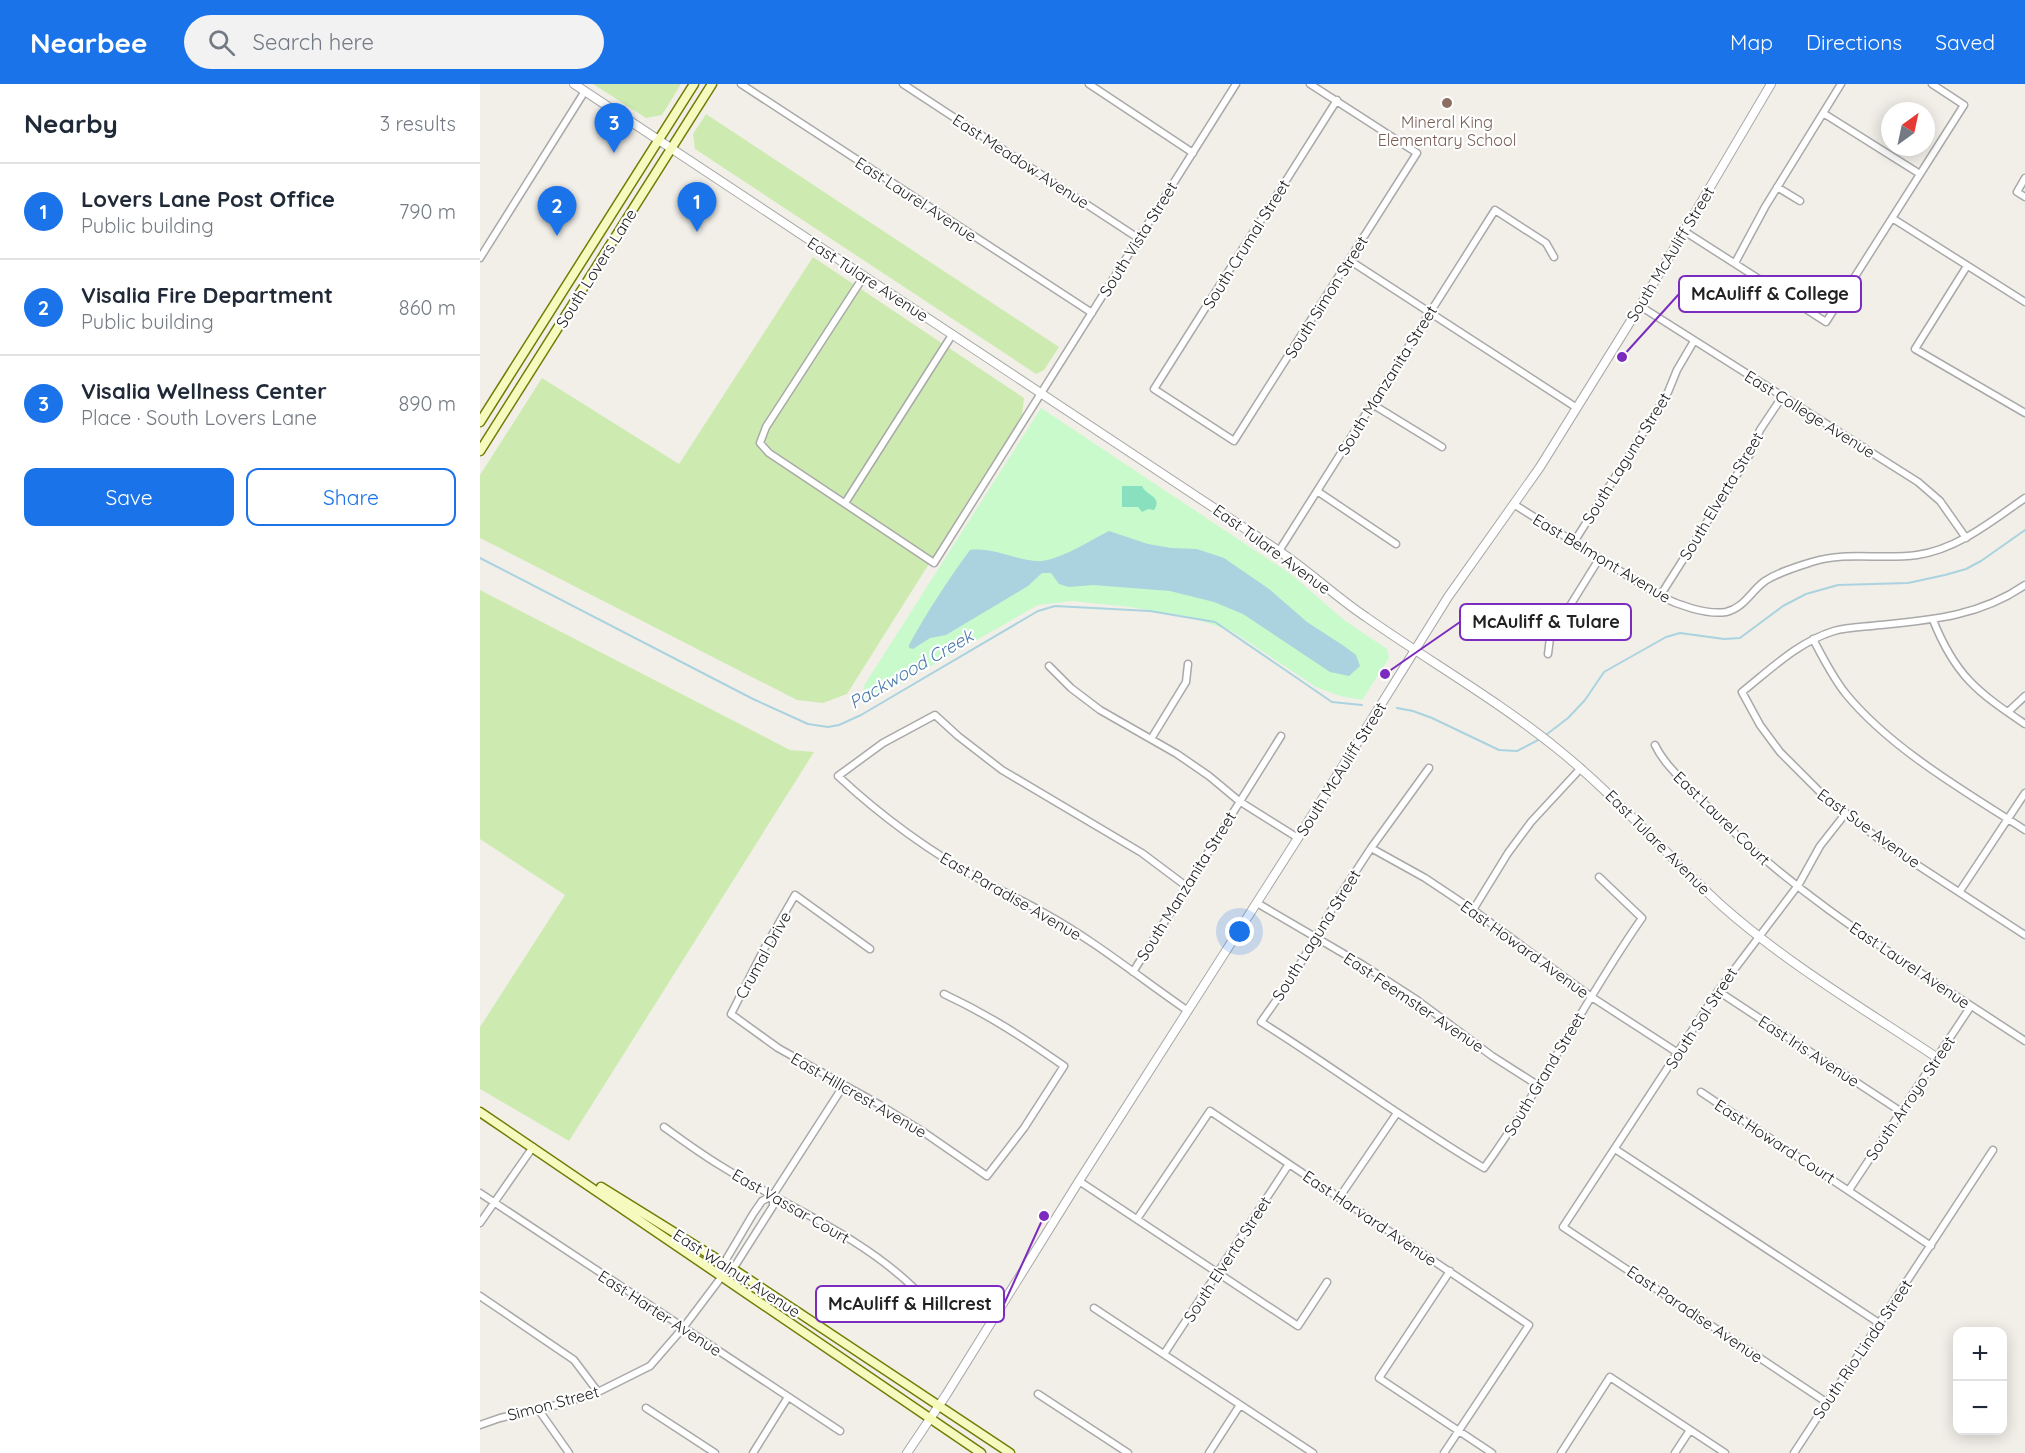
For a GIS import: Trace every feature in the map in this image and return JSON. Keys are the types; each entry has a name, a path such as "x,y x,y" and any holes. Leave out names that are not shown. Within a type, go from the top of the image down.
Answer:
{"main road":[{"name":"South Lovers Lane","path":"480,422 694,84"},
{"name":"South Lovers Lane","path":"480,452 712,84"},
{"name":"East Walnut Avenue","path":"480,1112 723,1275 981,1453"},
{"name":"East Walnut Avenue","path":"551,1159 643,1212 724,1263 1010,1453"}],"street":[{"name":"East Tulare Avenue","path":"574,84 1279,551 1356,611 1537,733 1614,797 1711,896 1758,936 1936,1057"},
{"name":"East Laurel Avenue","path":"741,84 1092,313"},
{"name":"East Meadow Avenue","path":"903,84 1138,238"},
{"path":"1089,84 1193,153"},
{"name":"South Vista Street","path":"844,503 934,563 1236,84"},
{"path":"1310,84 1337,100"},
{"name":"South McAuliff Street","path":"907,1453 939,1406 1470,563 1515,505 1577,408 1771,84"},
{"path":"1735,263 1777,187 1841,84"},
{"path":"1684,231 1826,322 1964,105 1932,84"},
{"path":"480,258 585,91"},
{"name":"South Simon Street","path":"1234,441 1417,153 1337,100"},
{"name":"South Crumal Street","path":"1234,441 1154,389 1337,100"},
{"path":"1823,113 1920,174"},
{"path":"2025,178 2017,192 2025,197"},
{"path":"1777,187 1800,201"},
{"name":"South Manzanita Street","path":"1279,551 1495,210 1546,243 1554,257"},
{"path":"1892,218 2025,302"},
{"path":"1349,261 1577,408"},
{"path":"1967,266 1915,349 2025,413"},
{"path":"864,276 766,427 759,442 769,453 844,503 952,334"},
{"name":"East College Avenue","path":"1640,306 1924,487 1944,506 1965,538"},
{"name":"South Laguna Street","path":"1574,542 1664,399 1694,341"},
{"name":"South Elverta Street","path":"1660,596 1750,454 1760,430 1782,397"},
{"path":"1372,404 1442,447"},
{"path":"1317,491 1396,544"},
{"path":"1965,538 2025,498"},
{"name":"East Belmont Avenue","path":"1515,505 1660,596 1691,607 1718,613 1736,608 1775,575 1813,562 1830,557 1856,555 1916,555 1965,538"},
{"path":"1548,654 1550,638 1599,559"},
{"path":"2025,585 1991,604 1949,617 1836,630 1814,639 1828,668 1846,694 1873,722 1902,747 2025,830"},
{"path":"1933,620 1954,664 1989,700 2025,724"},
{"name":"East Sue Avenue","path":"1814,639 1793,651 1742,692 1760,725 1803,777 1885,844 2025,935"},
{"path":"1151,739 1186,682 1188,664"},
{"path":"1049,666 1071,688 1100,710 1209,776 1239,801 1298,838"},
{"path":"2008,712 2025,696"},
{"name":"East Paradise Avenue","path":"1186,886 1097,825 1065,809 1002,770 934,715 883,743 838,776 864,801 909,836 983,881 1045,913 1097,945 1188,1011"},
{"name":"South Manzanita Street","path":"1133,972 1281,736"},
{"name":"East Laurel Court","path":"1654,745 1661,758 1715,815 1755,853 1797,887"},
{"name":"South Laguna Street","path":"1397,1113 1342,1073 1261,1022 1292,978 1339,897 1371,848 1429,768"},
{"path":"1473,910 1520,837 1581,768"},
{"path":"1960,891 2025,793"},
{"name":"South Sol Street","path":"1563,1227 1718,991 1797,887 1820,846 1846,813"},
{"name":"East Howard Avenue","path":"1371,848 1425,878 1473,910 1590,996 1678,1053"},
{"name":"South Grand Street","path":"1397,1113 1484,1168 1514,1127 1590,996 1642,918 1599,877"},
{"name":"East Laurel Avenue","path":"1797,887 1838,917 2025,1041"},
{"name":"Crumal Drive","path":"730,1014 795,895 870,949"},
{"name":"East Feemster Avenue","path":"1257,903 1399,988 1492,1056 1539,1086"},
{"name":"East Iris Avenue","path":"1718,991 1900,1111"},
{"name":"East Hillcrest Avenue","path":"730,1014 778,1048 922,1131 987,1176 1024,1128 1064,1066 1016,1031 944,994"},
{"name":"South Arroyo Street","path":"1849,1190 1971,1005"},
{"path":"723,1275 724,1263 762,1201 773,1195 844,1086"},
{"name":"East Howard Court","path":"1701,1092 1849,1190"},
{"name":"East Harvard Avenue","path":"1137,1219 1210,1111 1529,1325 1459,1431"},
{"path":"1339,1198 1397,1113"},
{"name":"East Vassar Court","path":"664,1127 720,1166 812,1216 860,1246 904,1278 915,1289"},
{"path":"480,1223 532,1147"},
{"path":"1615,1149 1879,1323"},
{"name":"South Rio Linda Street","path":"1794,1453 1993,1150"},
{"name":"South Elverta Street","path":"1164,1354 1289,1164"},
{"path":"1079,1181 1298,1326 1328,1282"},
{"path":"1849,1190 1931,1246"},
{"name":"East Harter Avenue","path":"480,1193 840,1431"},
{"path":"723,1275 733,1269 773,1206 773,1195"},
{"name":"East Paradise Avenue","path":"1563,1227 1827,1402"},
{"path":"1450,1271 1379,1378 1492,1453"},
{"name":"Simon Street","path":"480,1425 598,1392 650,1366 683,1328 723,1275"},
{"path":"480,1296 574,1360 598,1392"},
{"path":"1094,1308 1313,1453"},
{"path":"1561,1453 1610,1377 1725,1453"},
{"path":"1038,1394 1128,1453"},
{"path":"753,1453 788,1397"},
{"path":"1209,1453 1240,1405"},
{"path":"646,1408 715,1453"},
{"path":"538,1409 569,1453"},
{"path":"1675,1453 1690,1430"},
{"path":"1444,1453 1459,1431"}],"green space":[{"path":"593,84 681,84 662,115 646,118"},
{"path":"706,114 1059,347 1044,370 1036,374 695,149 693,134"},
{"path":"813,257 1024,398 1022,416 847,694 823,703 797,700 480,538 480,475 542,378 679,464"},
{"path":"1041,408 1292,575 1344,620 1387,649 1389,658 1362,700 1340,696 1316,687 1232,631 1186,616 1072,601 1038,605 868,702 863,690 865,684"},
{"path":"1122,486 1142,486 1155,499 1154,510 1148,509 1142,512 1138,507 1122,507"},
{"path":"480,590 790,750 814,752 569,1141 480,1089 480,1027 565,895 480,839"}],"water":[{"path":"1109,531 1148,544 1197,549 1224,558 1269,589 1307,622 1356,655 1360,666 1349,676 1330,672 1243,614 1214,602 1170,591 1093,585 1069,587 1059,584 1051,573 1042,573 1028,586 946,635 930,638 913,649 909,648 930,608 970,550 986,550 1027,560 1043,561 1053,559"}],"waterway":[{"name":"Packwood Creek","path":"1397,708 1432,718 1499,750 1517,751 1542,738 1568,718 1585,700 1604,672 1666,637 1680,633 1724,639 1740,638 1783,606 1806,594 1838,585 1908,583 1966,569 2025,530"},
{"name":"Packwood Creek","path":"480,558 753,699 808,724 828,727 839,725 861,715 1038,611 1055,606 1150,611 1215,622 1332,702 1362,705"}],"place":[{"name":"Mineral King Elementary School","path":"1447,103"},
{"name":"Visalia Wellness Center","path":"614,153"},
{"name":"Lovers Lane Post Office","path":"697,232"},
{"name":"Visalia Fire Department","path":"557,236"},
{"name":"McAuliff & College","path":"1622,357"},
{"name":"McAuliff & Tulare","path":"1385,674"},
{"name":"McAuliff & Hillcrest","path":"1044,1216"}]}
